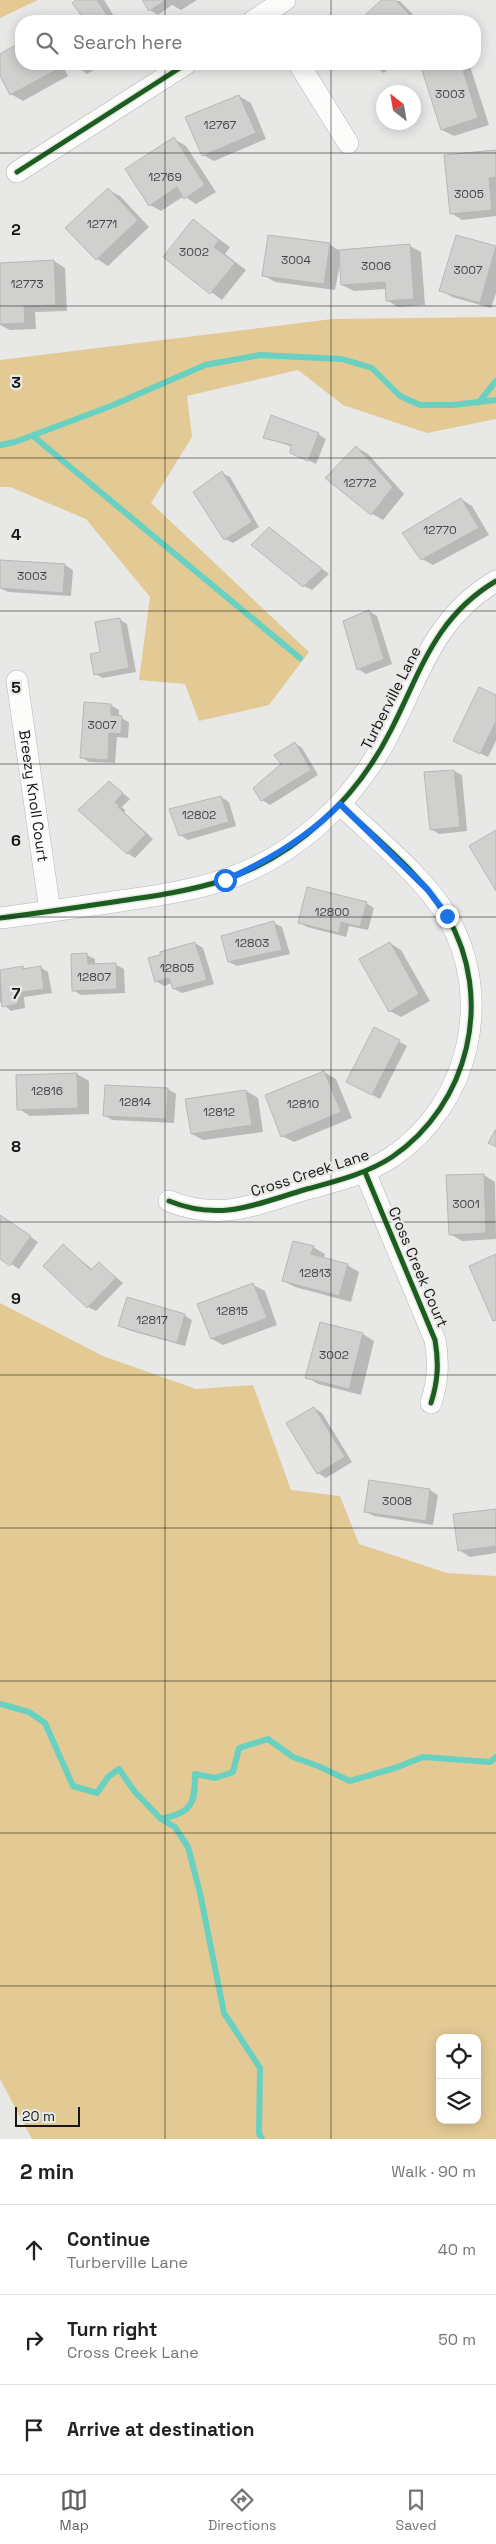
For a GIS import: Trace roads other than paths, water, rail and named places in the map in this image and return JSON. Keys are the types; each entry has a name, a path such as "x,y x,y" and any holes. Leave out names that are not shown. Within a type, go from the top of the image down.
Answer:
{"street":[{"path":"268,15 285,0"},
{"path":"17,172 177,70"},
{"path":"303,70 348,142"},
{"name":"Turberville Lane","path":"0,918 183,892 225,880 260,864 294,844 340,804 372,764 392,729 428,650 461,608 496,581"},
{"name":"Breezy Knoll Court","path":"16,681 50,911"},
{"name":"Cross Creek Lane","path":"169,1200 188,1209 210,1212 233,1210 365,1172 391,1158 415,1139 435,1117 452,1090 462,1064 469,1037 472,1007 469,975 460,944 447,916 428,890 340,804"},
{"name":"Cross Creek Court","path":"365,1172 435,1340 438,1363 437,1384 431,1403"}],"waterway":[{"path":"0,445 15,442 111,406 205,365 260,355 342,359 372,368 400,396 420,405 452,405 496,400"},
{"path":"479,402 496,381"},
{"path":"33,436 300,658"},
{"path":"0,1704 29,1712 45,1723 73,1786 97,1793 108,1777 119,1769 135,1792 161,1819 175,1827 188,1847 200,1893 224,2013 260,2068 259,2133 262,2139"},
{"path":"161,1819 179,1813 190,1806 194,1793 195,1774 215,1778 233,1772 239,1748 268,1739 293,1757 350,1781 395,1768 423,1757 490,1762 496,1757"}]}
